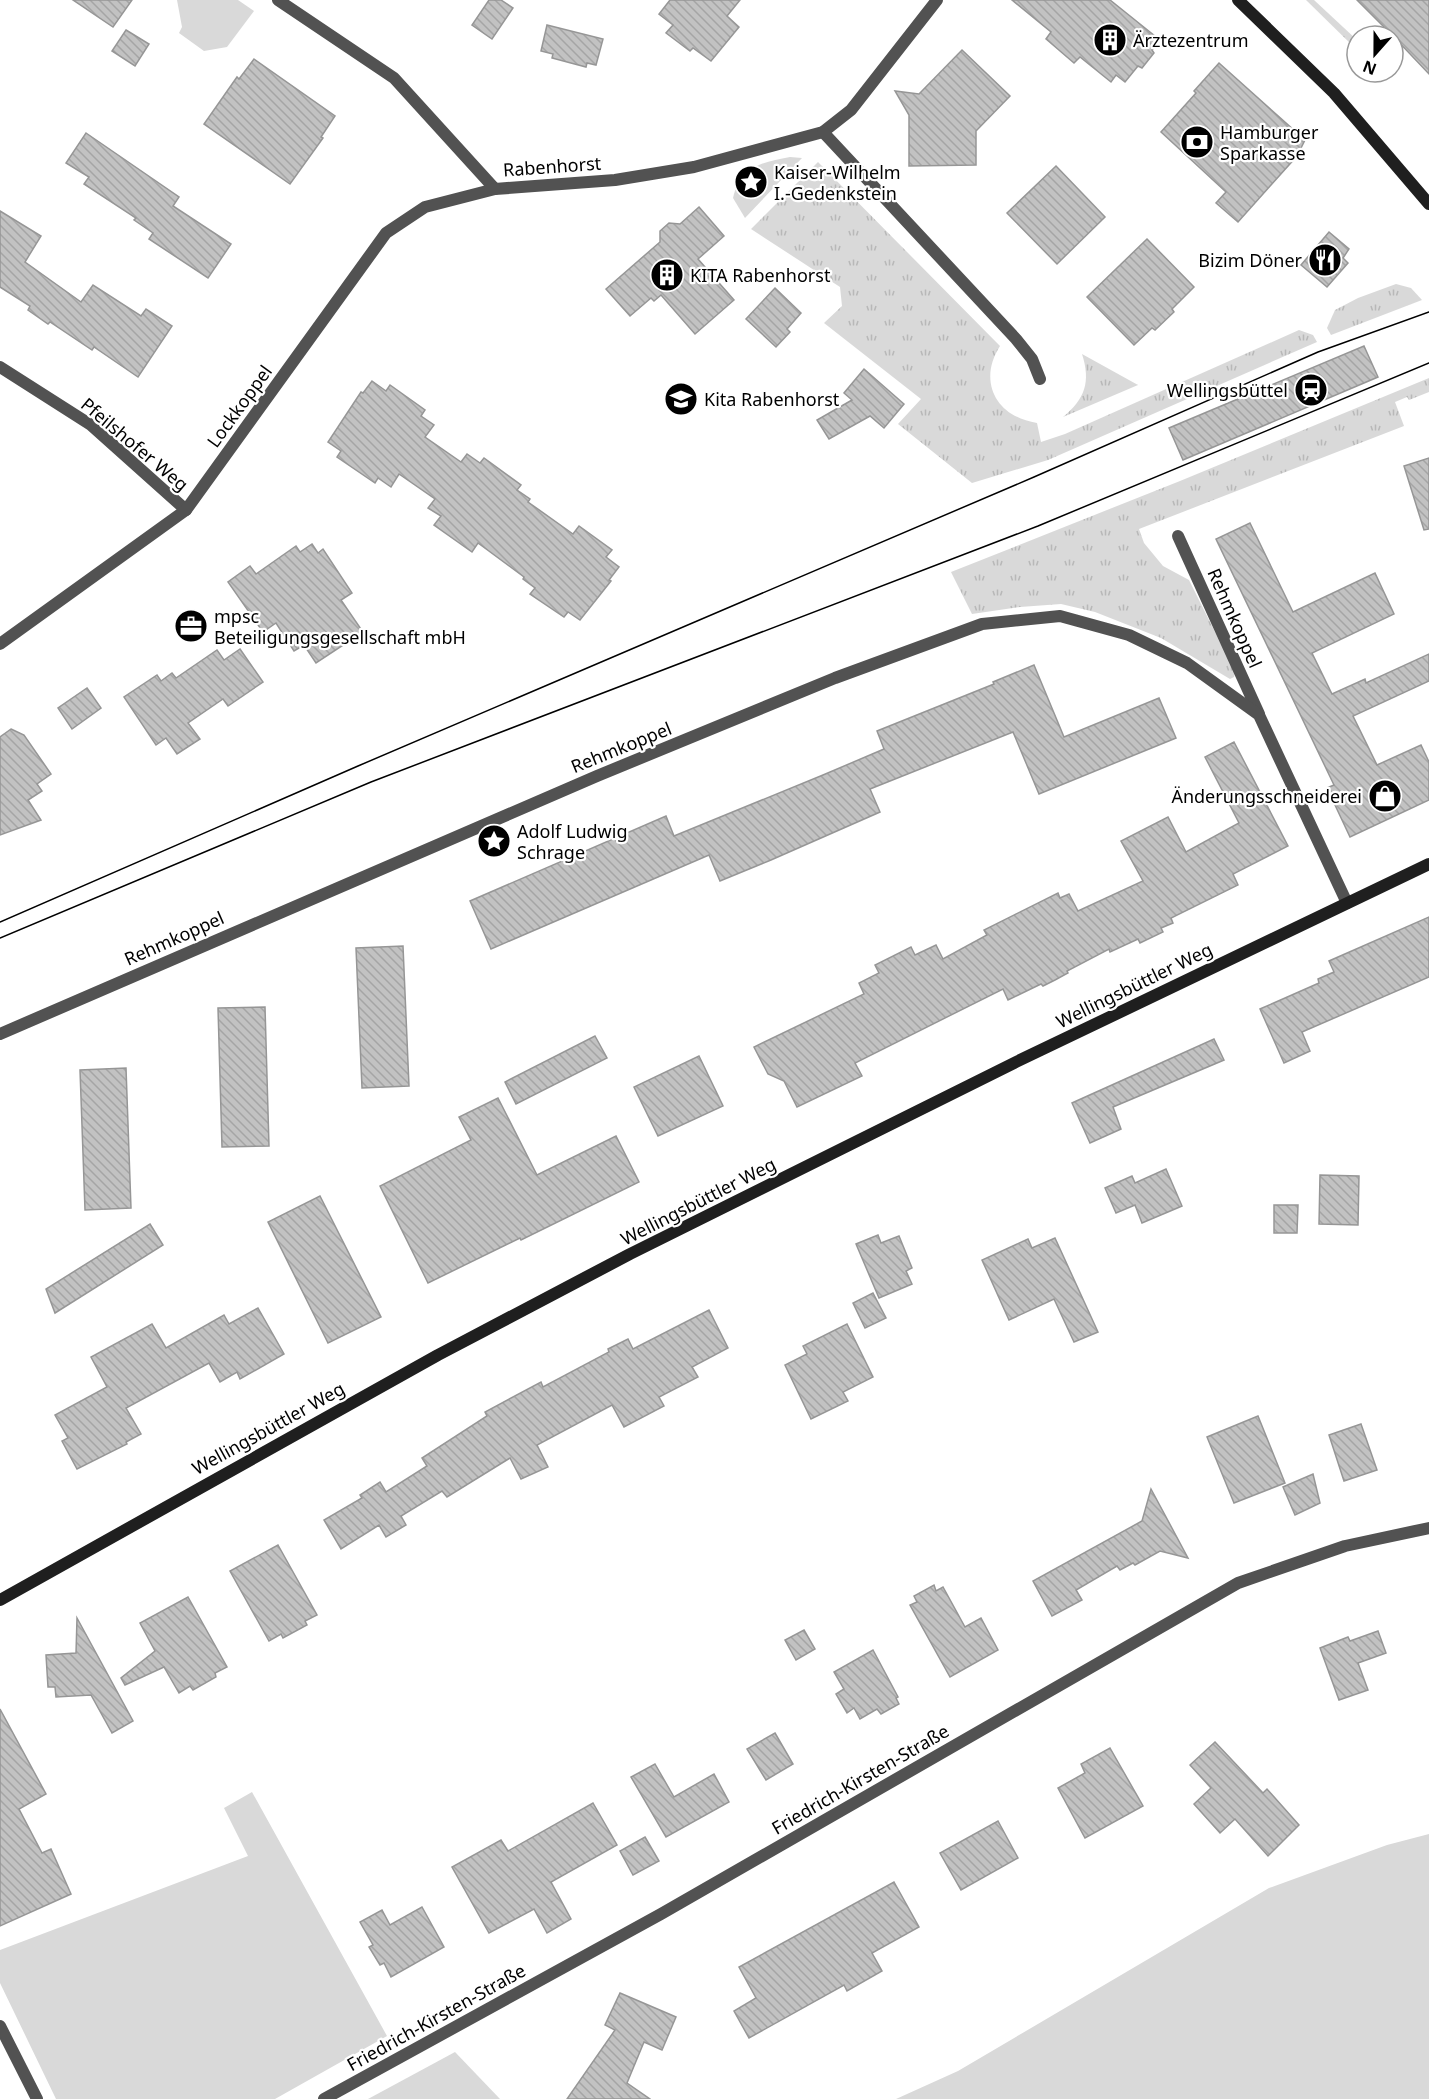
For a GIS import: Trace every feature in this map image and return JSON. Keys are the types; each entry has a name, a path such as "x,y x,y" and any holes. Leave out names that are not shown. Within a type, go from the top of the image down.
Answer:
{"main road":[{"path":"1238,0 1334,93 1429,204"},
{"name":"Wellingsbüttler Weg","path":"0,1600 427,1361 620,1260 1016,1062 1429,864"}],"street":[{"name":"Rabenhorst","path":"278,0 394,78 495,189 615,180 683,168 823,132 851,110 937,0"},
{"path":"823,132 1016,339 1032,359 1040,379"},
{"name":"Lockkoppel","path":"0,644 186,510 386,232 425,207 495,189"},
{"name":"Pfeilshofer Weg","path":"0,367 91,425 186,510"},
{"name":"Rehmkoppel","path":"1178,536 1347,903"},
{"name":"Rehmkoppel","path":"0,1034 557,793 835,678 982,624 1060,616 1129,636 1188,663 1259,715"},
{"name":"Friedrich-Kirsten-Straße","path":"324,2099 661,1914 1238,1583 1345,1546 1429,1528"},
{"path":"0,2026 37,2099"}],"green space":[{"path":"177,0 238,0 254,11 227,47 204,51 179,33 182,27"},
{"path":"1306,0 1314,0 1345,29 1345,38"},
{"path":"790,157 802,158 745,218 733,198 741,179 762,164"},
{"path":"818,162 1000,346 993,359 990,372 995,396 1011,413 1037,423 1041,442 1065,434 1299,330 1313,335 1317,342 1048,460 972,483 898,424 921,399 824,323 842,306 840,287 751,229"},
{"path":"1396,284 1411,288 1422,300 1331,335 1327,328 1335,310 1358,298"},
{"path":"1082,354 1138,385 1063,417 1077,404 1084,389 1086,373"},
{"path":"1429,378 1429,392 1409,400 1407,397 1395,402 1404,426 1139,529 1144,543 1163,566 1189,580 1235,672 1234,677 1230,679 1161,638 1095,612 1061,604 972,614 951,572 1180,481"},
{"path":"252,1792 387,2036 275,2099 56,2099 0,1983 0,1950 248,1856 224,1808"},
{"path":"1429,1834 1429,2099 896,2099 958,2071 1269,1888 1387,1845"},
{"path":"455,2052 500,2099 368,2099"}],"building":[{"path":"73,0 132,0 113,27"},
{"path":"489,0 501,0 513,8 492,39 472,25"},
{"path":"670,0 740,0 727,16 739,27 711,61 693,48 690,51 666,33 673,25 659,14"},
{"name":"Ärztezentrum","path":"1012,0 1110,0 1160,40 1152,50 1154,53 1142,68 1138,66 1125,82 1116,75 1111,82 1080,57 1074,63 1046,39 1051,32"},
{"path":"1357,0 1429,0 1429,74 1405,49 1405,24 1381,24"},
{"path":"547,25 603,39 596,65 587,63 586,67 552,58 553,54 541,51"},
{"path":"126,30 149,44 135,66 112,51"},
{"path":"962,50 1010,96 976,131 976,165 909,166 909,115 895,91 919,94"},
{"path":"254,59 335,116 321,137 323,138 290,184 204,124 237,77 239,79"},
{"name":"Hamburger Sparkasse","path":"1219,63 1305,140 1297,156 1238,222 1216,203 1226,192 1161,132"},
{"path":"86,133 179,197 173,206 231,244 208,278 149,239 153,233 134,220 136,218 84,184 89,177 66,163"},
{"path":"1056,166 1105,217 1057,264 1007,213"},
{"name":"KITA Rabenhorst","path":"699,207 724,236 698,259 734,300 695,334 661,295 654,301 651,298 630,316 606,289 660,242 660,231 669,223 680,224"},
{"path":"0,211 41,236 25,262 81,302 93,285 141,316 146,309 172,326 138,377 94,347 92,350 50,322 48,324 28,310 30,306 0,287"},
{"name":"Bizim Döner","path":"1329,232 1349,249 1343,258 1348,263 1327,287 1301,265"},
{"path":"1147,239 1194,287 1172,309 1174,312 1134,345 1087,297"},
{"path":"775,288 801,313 787,329 790,332 776,347 746,319"},
{"path":"1364,346 1378,377 1183,460 1169,428"},
{"path":"864,369 904,404 884,428 870,416 829,439 817,420 852,400 844,393"},
{"path":"372,381 386,391 390,385 425,410 421,416 434,425 425,437 461,462 467,454 480,463 484,458 521,485 517,490 530,499 528,502 573,534 579,526 612,550 606,557 619,567 609,580 611,581 580,620 568,612 564,617 530,594 535,588 523,579 524,577 478,543 472,552 434,525 441,516 428,508 435,499 399,474 391,487 378,478 375,483 337,457 341,451 328,442 361,392 363,393"},
{"path":"1429,458 1429,529 1424,530 1404,466"},
{"path":"1250,523 1293,612 1375,573 1394,614 1312,653 1332,694 1365,679 1366,683 1429,654 1429,681 1353,716 1377,765 1421,745 1429,762 1429,800 1350,837 1327,788 1334,785 1216,539"},
{"path":"312,544 318,553 323,549 352,593 341,600 363,632 316,663 304,645 294,651 276,623 263,632 228,582 250,566 256,574 296,546 300,552"},
{"path":"240,649 263,682 228,706 223,699 188,723 200,739 177,754 166,738 156,745 124,697 157,675 161,681 172,673 176,678 217,650 224,660"},
{"path":"1034,665 1064,737 1159,698 1176,738 1039,794 1013,732 870,789 880,812 771,860 720,881 709,855 491,949 470,901 666,816 674,836 823,775 884,749 877,731 994,684 993,682"},
{"path":"87,688 101,708 72,729 58,708"},
{"path":"11,729 24,735 51,774 37,784 42,791 28,800 41,820 0,835 0,737"},
{"path":"1234,742 1288,846 1233,874 1238,885 1171,918 1173,923 1161,928 1163,932 1140,943 1138,939 1110,952 1109,949 1067,971 1068,973 1055,980 1043,986 1041,984 1008,1000 1003,989 855,1063 862,1076 797,1107 784,1081 768,1074 754,1047 864,994 859,983 879,973 875,965 911,947 915,955 936,945 943,959 987,935 984,930 1058,893 1060,898 1069,894 1078,911 1143,881 1121,841 1168,817 1186,852 1239,823 1205,757"},
{"path":"1429,917 1429,977 1302,1032 1310,1051 1284,1063 1260,1009 1319,983 1318,979 1334,972 1329,961"},
{"path":"403,946 409,1086 362,1088 356,948"},
{"path":"265,1007 269,1146 222,1147 218,1008"},
{"path":"595,1036 607,1058 516,1104 505,1082"},
{"path":"1214,1039 1224,1060 1113,1107 1121,1129 1090,1143 1072,1103"},
{"path":"699,1056 723,1106 658,1136 634,1087"},
{"path":"126,1068 131,1208 85,1210 80,1070"},
{"path":"498,1098 537,1175 616,1136 639,1182 428,1283 380,1186 471,1140 459,1117"},
{"path":"1166,1169 1182,1206 1142,1223 1135,1205 1116,1213 1105,1188 1132,1176 1135,1183"},
{"path":"1320,1175 1359,1176 1358,1225 1319,1224"},
{"path":"320,1196 381,1317 328,1343 268,1222"},
{"path":"1274,1205 1298,1205 1297,1233 1274,1233"},
{"path":"150,1224 163,1245 55,1313 46,1289"},
{"path":"878,1235 881,1243 899,1236 912,1268 906,1271 912,1284 879,1298 856,1244"},
{"path":"1055,1238 1098,1332 1074,1342 1054,1299 1009,1320 982,1260 1028,1239 1032,1248"},
{"path":"873,1293 886,1318 865,1328 853,1303"},
{"path":"258,1308 284,1354 240,1379 237,1372 220,1382 209,1363 126,1408 141,1434 126,1442 127,1444 77,1469 62,1441 68,1438 55,1415 107,1387 91,1357 152,1324 166,1348 224,1315 229,1324"},
{"path":"709,1310 728,1348 692,1367 698,1377 659,1397 664,1406 624,1427 612,1405 537,1445 548,1467 521,1479 510,1458 447,1497 442,1491 401,1516 406,1525 386,1537 379,1525 341,1549 324,1520 362,1498 360,1495 380,1482 386,1492 427,1466 422,1458 487,1416 485,1412 541,1382 543,1387 609,1352 608,1349 628,1339 633,1349"},
{"path":"847,1324 873,1377 843,1392 848,1401 811,1419 785,1365 807,1354 803,1346"},
{"path":"1258,1416 1285,1483 1234,1503 1207,1437"},
{"path":"1361,1424 1377,1470 1344,1481 1329,1435"},
{"path":"1313,1474 1320,1503 1295,1515 1283,1487"},
{"path":"1151,1489 1188,1558 1160,1551 1135,1565 1133,1563 1120,1570 1117,1566 1076,1590 1082,1600 1052,1616 1033,1581 1142,1521"},
{"path":"278,1545 317,1615 305,1621 307,1625 283,1638 281,1634 269,1641 230,1571"},
{"path":"934,1585 936,1591 943,1587 965,1627 981,1618 998,1650 950,1677 910,1605 917,1602 914,1596"},
{"path":"188,1597 227,1667 215,1673 216,1677 193,1690 190,1686 179,1693 164,1667 125,1685 121,1678 155,1651 140,1623"},
{"path":"77,1618 133,1721 112,1733 91,1695 56,1697 55,1687 48,1687 46,1655 76,1653"},
{"path":"804,1630 815,1649 796,1660 785,1640"},
{"path":"1378,1631 1386,1653 1358,1663 1368,1690 1339,1700 1320,1648 1348,1637 1350,1641"},
{"path":"873,1650 898,1697 896,1698 899,1704 881,1714 877,1709 860,1719 854,1708 847,1713 836,1694 844,1689 834,1672"},
{"path":"0,1709 46,1794 19,1809 42,1853 51,1849 71,1894 0,1926"},
{"path":"775,1733 793,1764 766,1780 747,1749"},
{"path":"1215,1742 1263,1793 1267,1789 1299,1825 1268,1856 1235,1819 1220,1833 1194,1804 1211,1788 1190,1765"},
{"path":"1110,1748 1143,1806 1085,1838 1058,1788 1085,1773 1081,1764"},
{"path":"655,1764 674,1797 714,1774 729,1802 666,1837 631,1777"},
{"path":"593,1803 617,1845 551,1882 571,1919 547,1933 534,1909 489,1933 452,1867 501,1840 508,1851"},
{"path":"998,1821 1018,1858 961,1890 940,1853"},
{"path":"645,1837 659,1861 633,1875 620,1851"},
{"path":"894,1882 919,1927 872,1953 882,1971 847,1991 844,1985 749,2038 734,2011 756,1998 739,1967"},
{"path":"422,1907 444,1947 391,1977 384,1963 380,1965 369,1947 373,1945 360,1922 382,1910 390,1925"},
{"path":"620,1993 676,2017 662,2050 644,2042 627,2083 650,2099 567,2099 615,2030 605,2025"}],"tram line":[{"path":"0,922 1034,477 1318,352 1429,312"},
{"path":"0,938 371,782 1038,526 1429,363"}],"place":[{"name":"Ärztezentrum","path":"1110,40"},
{"name":"Hamburger Sparkasse","path":"1197,142"},
{"name":"Kaiser-Wilhelm I.-Gedenkstein","path":"751,182"},
{"name":"Bizim Döner","path":"1325,260"},
{"name":"KITA Rabenhorst","path":"667,275"},
{"name":"Wellingsbüttel","path":"1311,390"},
{"name":"Kita Rabenhorst","path":"681,399"},
{"name":"mpsc Beteiligungsgesellschaft mbH","path":"191,626"},
{"name":"Änderungsschneiderei","path":"1385,796"},
{"name":"Adolf Ludwig Schrage","path":"494,841"}]}
